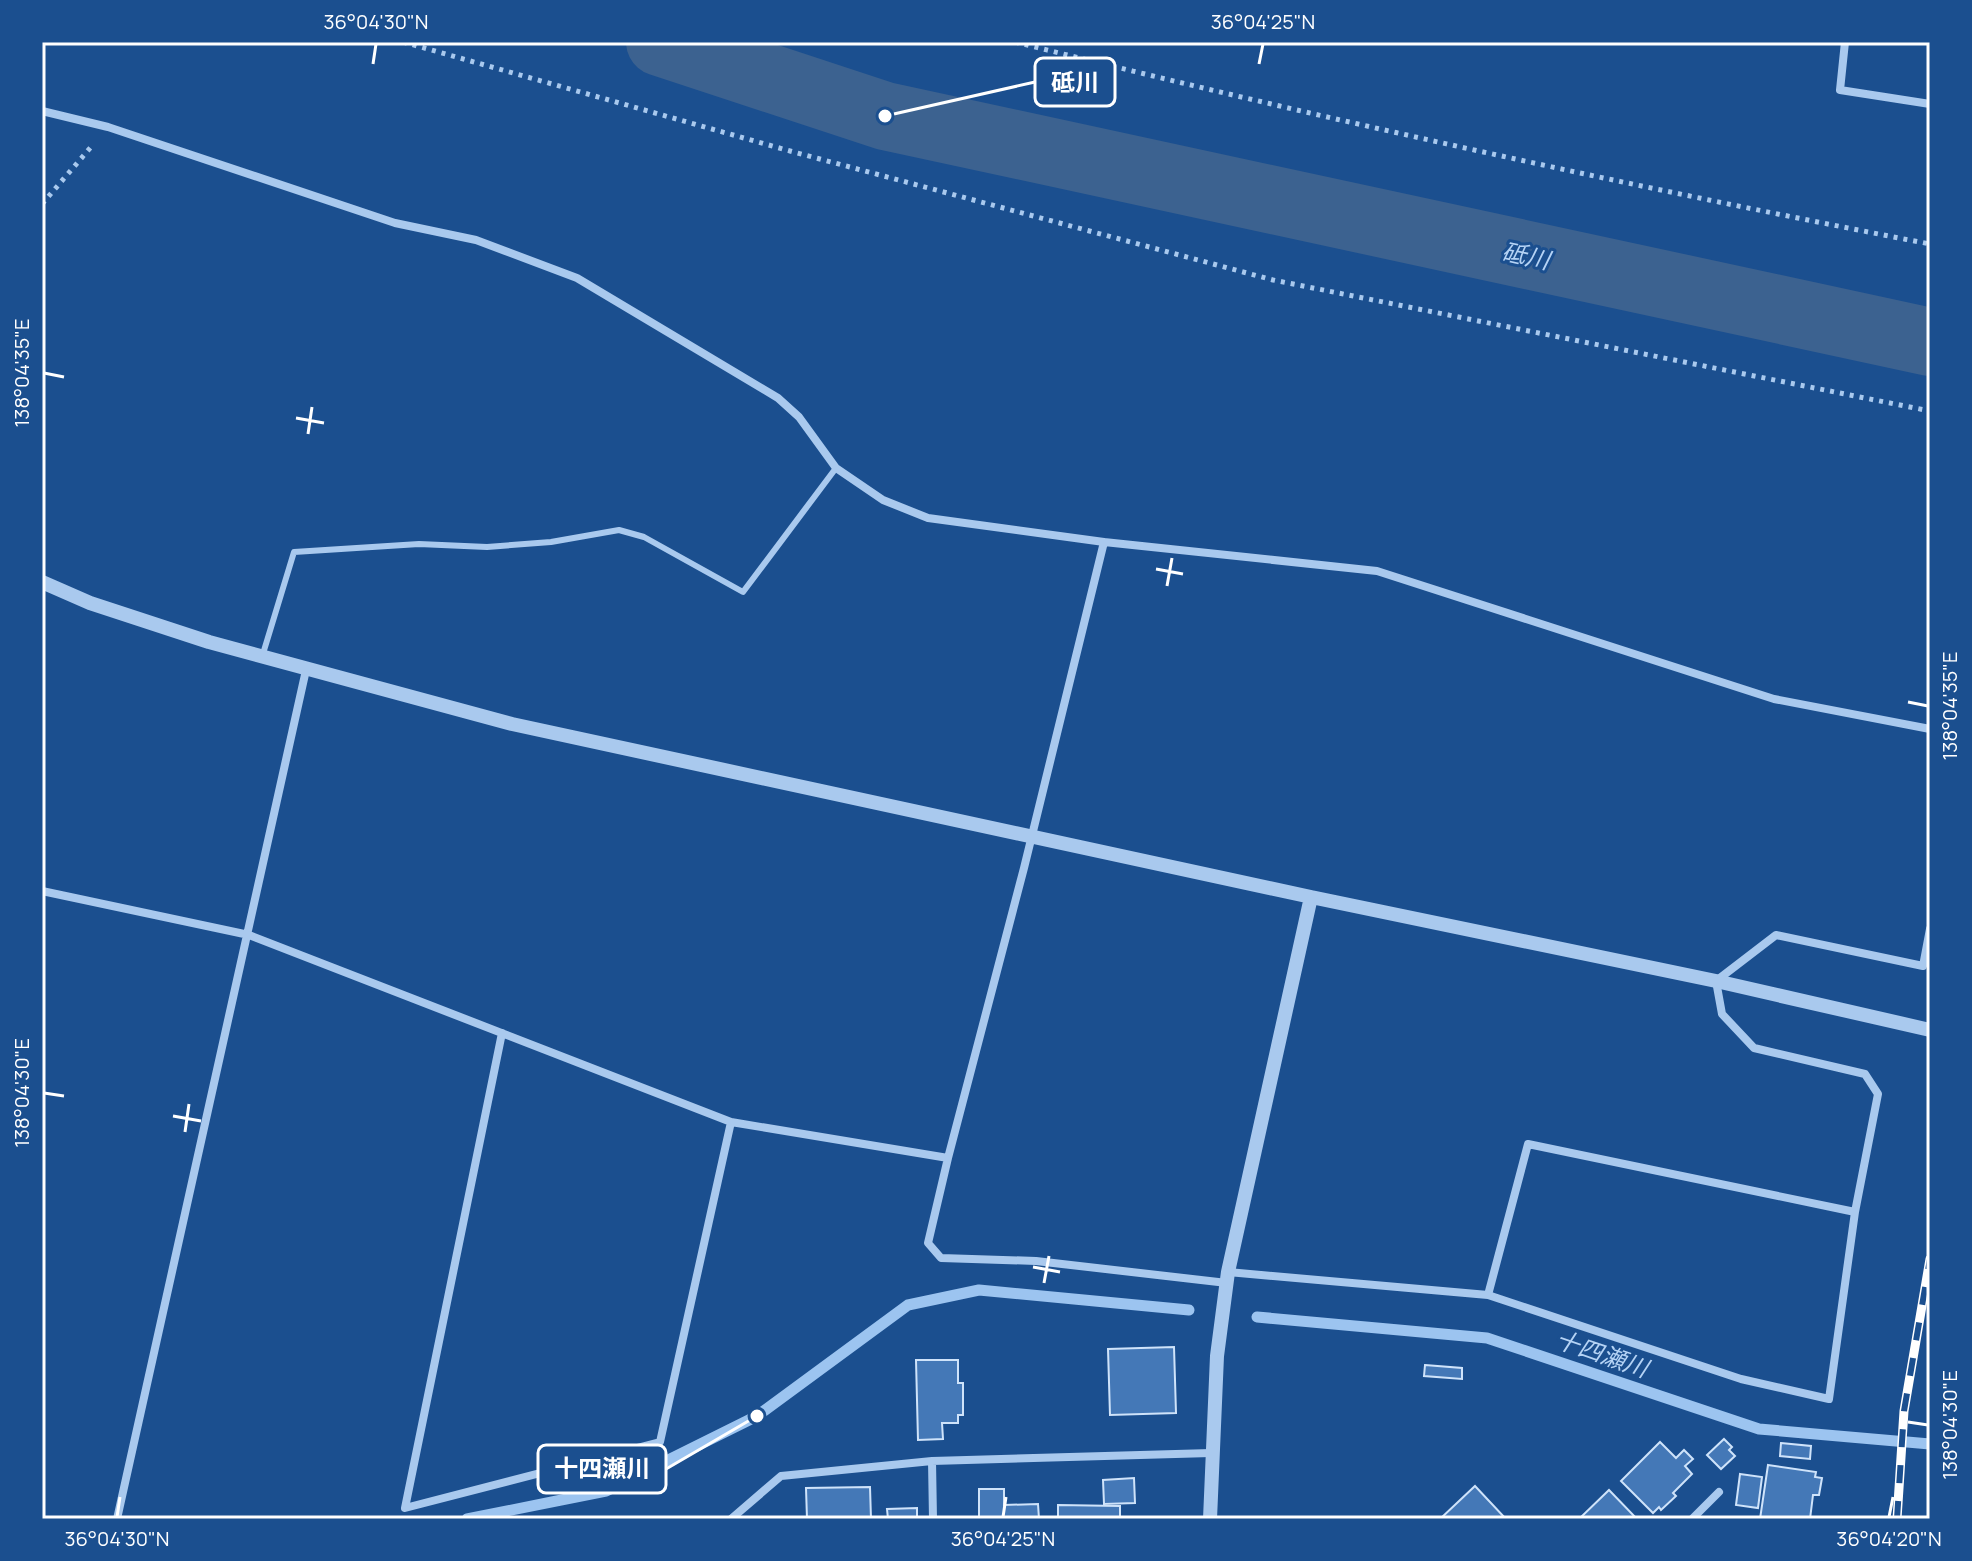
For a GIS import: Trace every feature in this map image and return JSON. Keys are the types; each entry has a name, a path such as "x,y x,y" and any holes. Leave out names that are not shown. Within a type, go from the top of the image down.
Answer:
{"street":[{"path":"1845,42 1840,90 1930,104"},
{"path":"42,111 108,127 395,223 476,240 577,278 778,398 799,417 836,468 883,500 928,518 1104,542 1377,571 1774,699 1930,729"},
{"path":"1104,542 928,1243 941,1258 1036,1261 1228,1278 1488,1295 1741,1379 1829,1399 1855,1212 1878,1094 1865,1074 1754,1048 1722,1014 1716,981"},
{"path":"42,582 90,603 209,642 512,724 1716,981 1930,1030"},
{"path":"117,1519 306,670"},
{"path":"42,891 249,935 731,1122 948,1158"},
{"path":"1210,1519 1217,1356 1228,1278 1311,897"},
{"path":"1716,981 1776,935 1923,966 1930,929"},
{"path":"502,1033 405,1508 660,1442 731,1122"},
{"path":"1488,1295 1528,1144 1855,1212"},
{"path":"731,1519 781,1476 932,1461 1211,1453"},
{"path":"932,1461 933,1519"},
{"path":"1692,1519 1719,1492"}],"lane":[{"path":"262,657 294,552 419,544 487,547 551,542 619,530 644,537 743,592 836,468"}],"path":[{"path":"403,42 790,151 1273,280 1930,411"},
{"path":"1015,42 1675,195 1930,244"},
{"path":"42,204 108,127"}],"building":[{"path":"1174,1347 1176,1413 1110,1415 1108,1349"},
{"path":"916,1360 958,1360 958,1383 963,1383 963,1415 958,1415 958,1423 942,1423 943,1439 918,1440"},
{"path":"1425,1365 1462,1368 1462,1379 1424,1376"},
{"path":"1724,1439 1735,1456 1721,1469 1707,1455"},
{"path":"1660,1442 1676,1458 1684,1450 1693,1459 1685,1466 1692,1474 1673,1493 1676,1496 1653,1513 1621,1481"},
{"path":"1781,1443 1811,1446 1810,1459 1780,1456"},
{"path":"1768,1465 1816,1472 1815,1477 1822,1478 1819,1495 1813,1495 1810,1519 1760,1519"},
{"path":"1740,1474 1762,1477 1758,1508 1736,1505"},
{"path":"1134,1478 1135,1503 1104,1504 1103,1480"},
{"path":"1475,1486 1506,1519 1440,1519"},
{"path":"870,1487 871,1519 807,1519 806,1488"},
{"path":"979,1489 1004,1489 1004,1505 1038,1504 1039,1519 979,1519"},
{"path":"1609,1490 1637,1519 1579,1519"},
{"path":"1058,1505 1120,1506 1120,1519 1058,1519"},
{"path":"917,1508 917,1519 888,1519 887,1509"}],"waterway":[{"name":"砥川","path":"660,42 885,116 1930,342"},
{"name":"十四瀬川","path":"467,1519 606,1491 757,1416 908,1305 979,1290 1189,1310"},
{"name":"十四瀬川","path":"1257,1317 1487,1338 1759,1429 1930,1444"}],"railway":[{"path":"1897,1519 1904,1411 1930,1259"}],"place":[{"name":"砥川","path":"885,116"},
{"name":"十四瀬川","path":"757,1416"}]}
